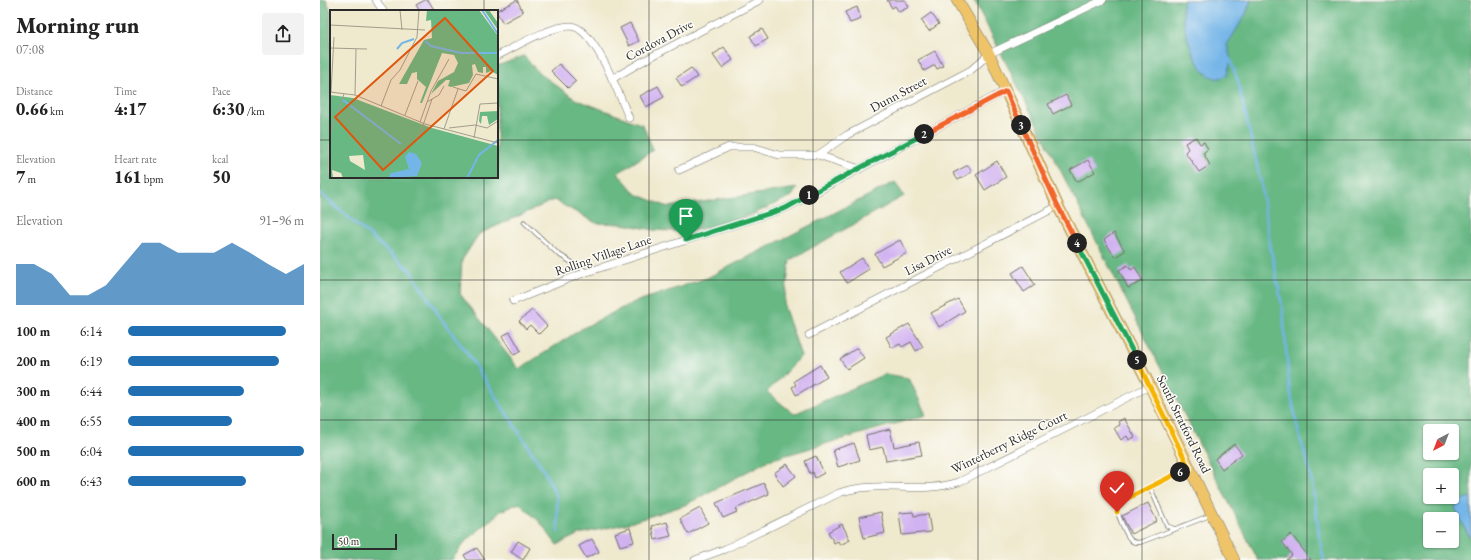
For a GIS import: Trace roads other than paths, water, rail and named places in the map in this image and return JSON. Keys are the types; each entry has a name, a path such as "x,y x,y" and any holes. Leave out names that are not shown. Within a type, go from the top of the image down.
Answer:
{"main road":[{"name":"South Stratford Road","path":"957,0 989,54 1058,206 1150,386 1234,560"}],"street":[{"path":"376,0 382,10"},
{"name":"Cordova Drive","path":"612,79 645,60 760,0"},
{"name":"Dunn Street","path":"818,155 847,135 971,70 989,54 1103,0"},
{"path":"498,56 550,31 562,27 577,27 584,31 592,42 612,79 629,118"},
{"name":"Rolling Village Lane","path":"512,301 587,272 786,208 1006,91"},
{"path":"679,170 729,147 753,147 779,155 818,155 860,169"},
{"name":"Lisa Drive","path":"809,335 1058,206"},
{"name":"Winterberry Ridge Court","path":"695,560 725,549 838,493 850,489 877,486 928,488 959,482 1150,386"}],"lane":[{"path":"524,222 558,254 587,272"},
{"path":"1189,468 1122,501 1118,506 1117,512 1130,540 1136,543 1141,542 1212,514"},
{"path":"1150,487 1167,526 1175,529"}],"water":[{"path":"1184,0 1251,0 1246,14 1227,45 1231,60 1227,75 1217,78 1209,75 1201,68 1190,45 1186,32 1183,10"},
{"path":"1471,497 1471,537 1469,536 1459,516 1459,512 1457,512 1455,508 1461,500"}],"waterway":[{"path":"1230,59 1238,81 1261,183 1270,245 1283,310 1289,385 1299,435 1308,463 1324,560"},
{"path":"320,193 410,270 442,320 467,353 543,469 557,497 558,532"}]}
